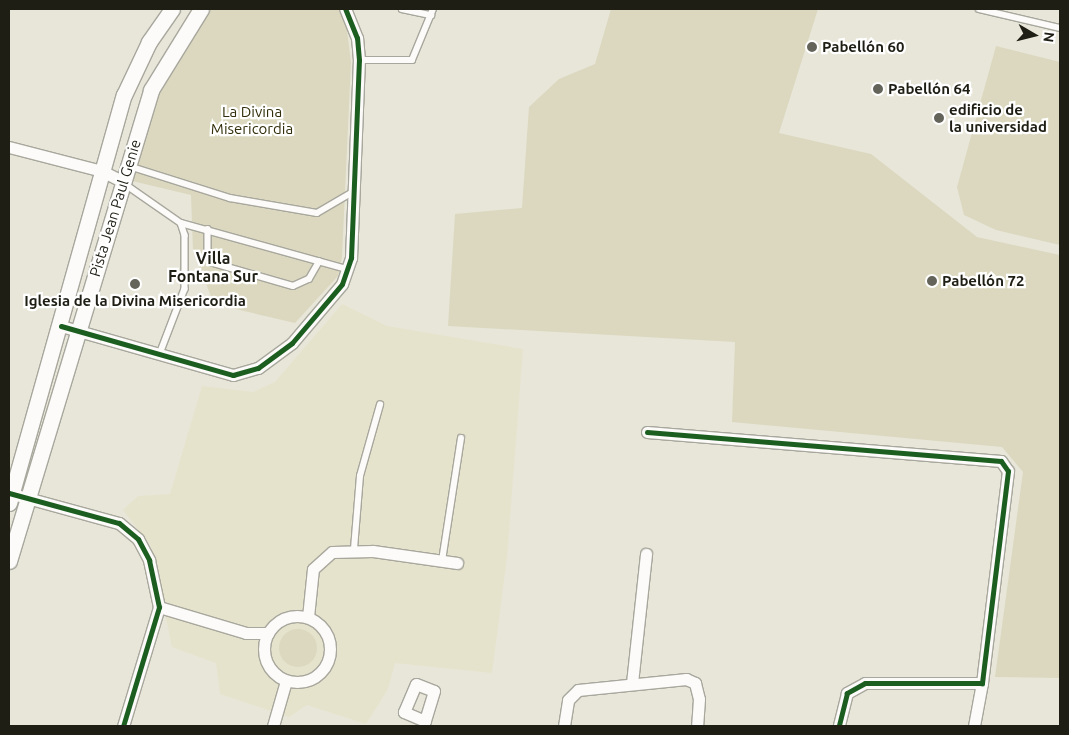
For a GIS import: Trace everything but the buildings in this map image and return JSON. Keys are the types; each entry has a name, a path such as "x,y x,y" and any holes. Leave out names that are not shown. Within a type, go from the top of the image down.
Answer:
{"main road":[{"name":"Pista Jean Paul Genie","path":"10,497 124,96 149,42 172,9"},
{"name":"Pista Jean Paul Genie","path":"9,561 30,500 122,181 151,90 201,9"}],"street":[{"path":"60,326 233,375 258,368 292,343 342,284 347,268 355,192 359,60 357,38 345,9"},
{"path":"9,147 102,171 122,181"},
{"path":"647,432 1001,461 1008,471 982,684 974,726"},
{"path":"10,497 30,500 119,523 138,539 149,560 159,607 123,726"},
{"path":"308,617 313,569 332,552 354,549 457,563"},
{"path":"632,683 646,554"},
{"path":"159,607 246,633 268,633"},
{"path":"286,617 308,617 326,632 330,642 326,665 309,680 286,681 268,666 264,649 268,633 286,617"},
{"path":"273,726 286,681"},
{"path":"564,726 568,700 578,690 632,683 695,682 699,699 696,726"},
{"path":"839,726 847,693 865,682 982,684"}],"lane":[{"path":"359,60 412,60 432,12 402,9"},
{"path":"979,9 1060,28"},
{"path":"127,165 230,198 317,213 355,192"},
{"path":"122,181 181,223 208,229 319,262 347,268"},
{"path":"160,354 185,290 181,223"},
{"path":"208,229 208,256 213,263 293,286 309,279 319,262"},
{"path":"354,549 360,476 380,405"},
{"path":"442,561 461,438"}],"shaded area":[{"path":"342,304 387,326 523,349 507,557 492,673 395,663 388,689 366,724 307,705 289,717 220,694 216,663 172,647 151,546 123,510 138,496 170,494 202,386 253,392 275,382"}],"green space":[{"name":"La Divina Misericordia","path":"205,9 339,9 346,22 351,62 342,257 338,276 295,323 214,304 193,251 191,195 128,180 155,92"},
{"path":"611,9 818,9 779,133 871,154 977,237 1060,255 1060,678 995,677 1023,472 1002,447 732,422 735,342 448,326 455,214 522,208 529,107 559,79 595,64"},
{"path":"996,46 1060,62 1060,245 996,230 964,215 957,187"},
{"path":"298,629 311,635 317,648 311,661 298,667 285,661 279,648 285,635"}],"cycle path":[{"path":"61,326 233,375 258,368 292,343 342,284 351,258 359,60 357,38 345,9"},
{"path":"647,432 1001,461 1008,471 982,683 865,683 847,693 839,726"},
{"path":"9,493 119,523 138,539 149,560 159,607 123,726"}],"place":[{"name":"Pabellón 60","path":"812,47"},
{"name":"Pabellón 64","path":"878,89"},
{"name":"edificio de la universidad","path":"939,118"},
{"name":"Pabellón 72","path":"932,281"},
{"name":"Iglesia de la Divina Misericordia","path":"135,284"}],"district":[{"name":"Villa Fontana Sur","path":"213,267"}]}
